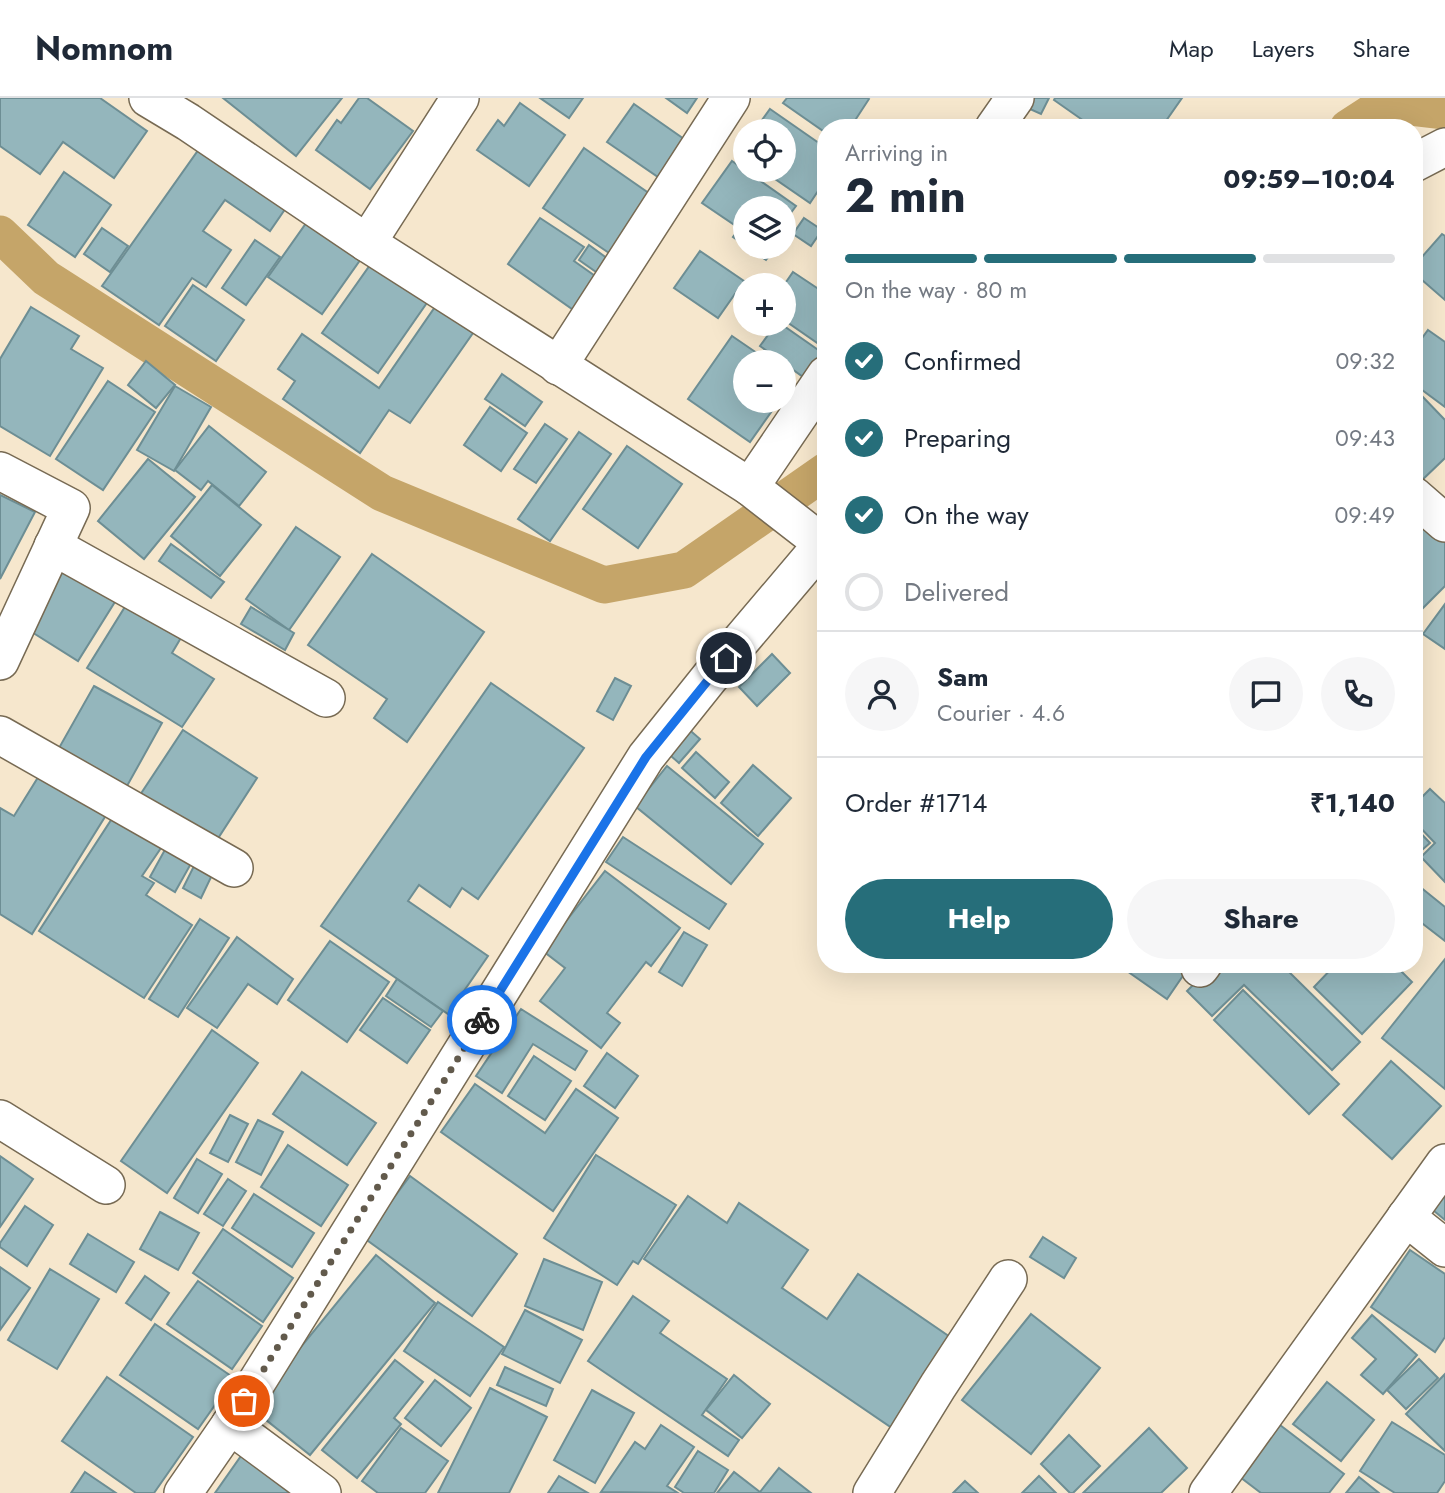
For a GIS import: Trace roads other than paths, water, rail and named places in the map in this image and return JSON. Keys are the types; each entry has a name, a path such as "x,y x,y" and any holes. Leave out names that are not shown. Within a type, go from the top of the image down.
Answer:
{"street":[{"path":"148,98 195,110 367,243 751,488 817,538"},
{"path":"367,243 460,98"},
{"path":"558,366 731,98"},
{"path":"1001,119 1015,98"},
{"path":"1423,158 1445,147"},
{"path":"751,488 817,389"},
{"path":"0,471 71,508 0,661"},
{"path":"53,546 326,698"},
{"path":"183,1493 230,1424 646,757 817,548"},
{"path":"0,735 234,869"},
{"path":"0,1119 106,1185"},
{"path":"1208,1493 1445,1163"},
{"path":"1406,1217 1445,1248"},
{"path":"872,1493 1008,1279"},
{"path":"230,1424 322,1493"}],"waterway":[{"path":"1362,119 1385,104 1445,111"},
{"path":"0,234 46,278 382,493 604,585 684,570 817,477"}]}
